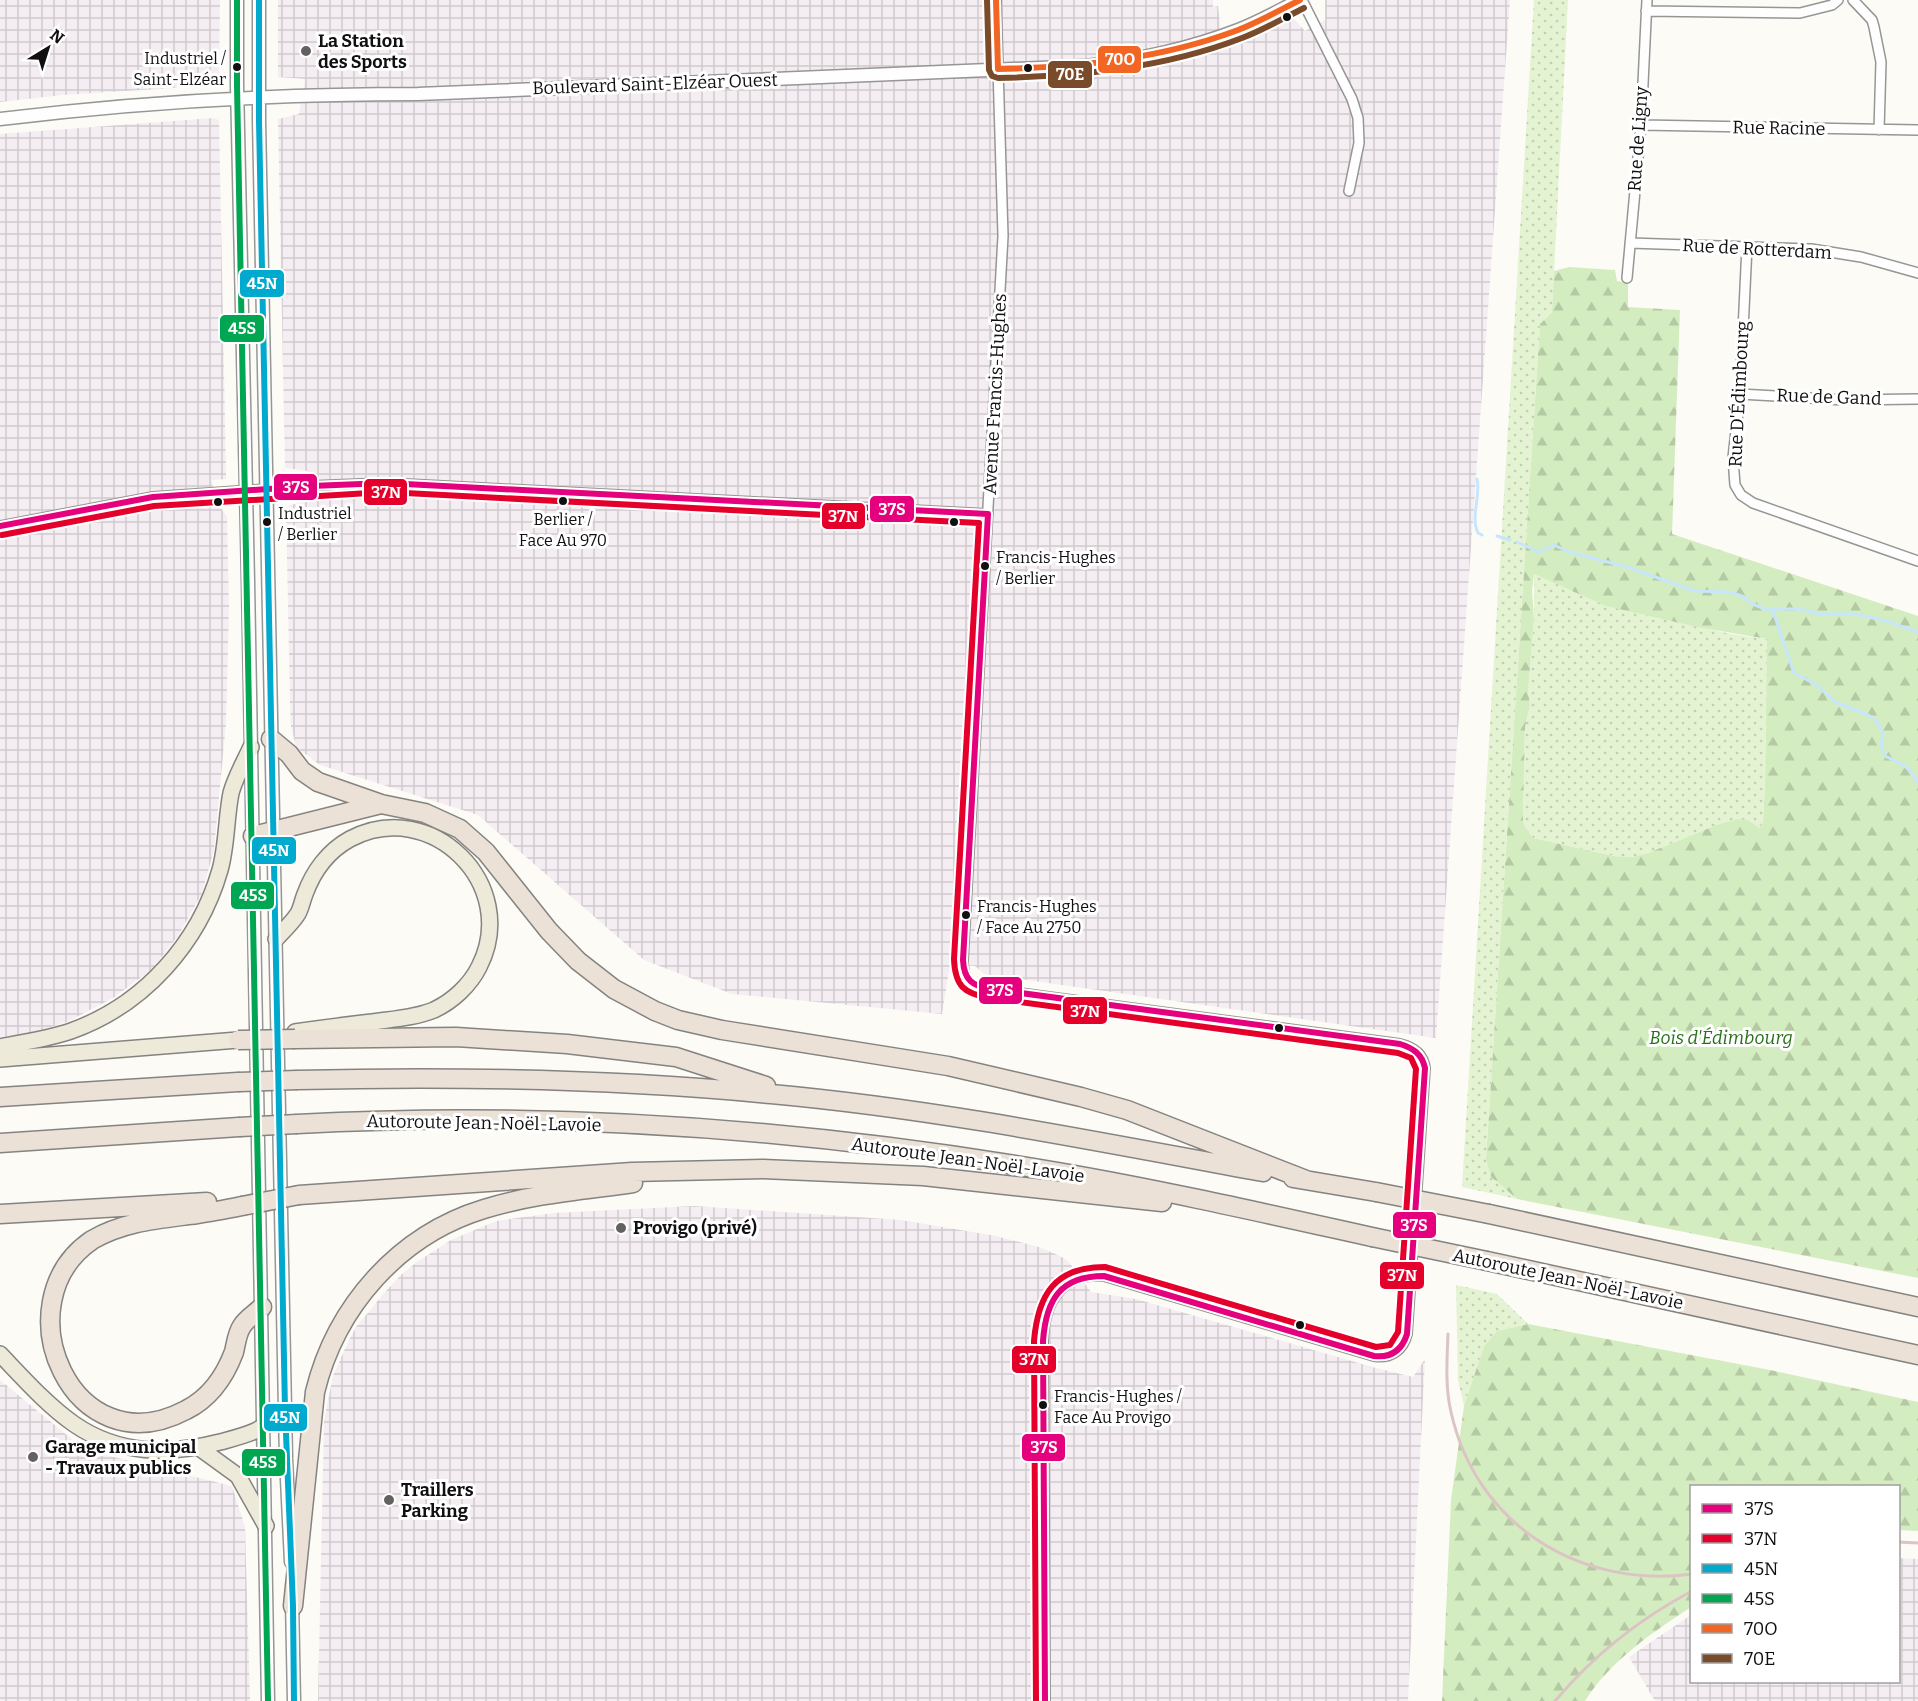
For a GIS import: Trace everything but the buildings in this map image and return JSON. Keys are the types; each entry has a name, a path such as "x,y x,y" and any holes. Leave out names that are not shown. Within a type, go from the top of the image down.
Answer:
{"highway":[{"path":"271,739 310,777 381,804 434,816 468,834 486,852 549,931 578,961 614,989 664,1015 722,1030 927,1062 1062,1092 1127,1110 1306,1180"},
{"path":"253,836 381,804"},
{"path":"238,1040 295,1035 456,1037 538,1041 676,1057 802,1097"},
{"name":"Autoroute Jean-Noël-Lavoie","path":"0,1097 238,1082 460,1078 671,1086 802,1097 1007,1125 1376,1192 1489,1214 1918,1307"},
{"name":"Autoroute Jean-Noël-Lavoie","path":"0,1143 239,1127 406,1121 539,1121 660,1126 788,1136 922,1151 1158,1191 1918,1355"},
{"path":"293,1606 315,1392 337,1332 354,1304 374,1279 396,1257 420,1239 444,1225 483,1209 528,1199 718,1169"},
{"path":"0,1214 242,1203 298,1195 632,1172 718,1169 809,1170 923,1176 1265,1214"},
{"path":"242,1203 198,1214 138,1222 107,1232 85,1244 66,1262 50,1288 44,1308 44,1343 60,1381 79,1401 113,1418 131,1422 150,1421 186,1410 210,1393 230,1363 242,1326 262,1307"}],"main road":[{"path":"0,1047 52,1037 103,1016 143,990 178,954 212,895 224,856 232,792 251,747"},
{"path":"276,939 298,915 311,879 325,860 350,839 380,830 398,828 415,831 447,844 462,856 474,871 488,905 489,937 481,963 465,988 444,1005 408,1018 295,1035"},
{"path":"0,1059 238,1040"},
{"path":"0,1354 66,1418 101,1440 142,1451 198,1447 245,1435 264,1426 285,1409"},
{"path":"198,1447 238,1476 266,1526"}],"street":[{"path":"237,0 237,99 268,1701"},
{"path":"259,0 271,739 285,1409 293,1606 294,1701"},
{"name":"Avenue Francis-Hughes","path":"996,0 1004,219 963,973 973,986 1400,1044 1417,1051 1424,1060 1425,1068 1407,1334 1403,1344 1396,1352 1385,1356 1374,1356 1104,1276 1087,1276 1071,1281 1051,1300 1045,1316 1043,1341 1045,1701"},
{"path":"1301,0 1352,99 1358,118 1358,146 1349,191"},
{"name":"Boulevard Saint-Elzéar Ouest","path":"0,119 143,104 237,99 418,94 1086,66 1166,52 1238,30 1301,0"},
{"name":"Rue de Ligny","path":"1627,278 1641,125 1647,0"},
{"path":"1646,11 1800,13 1832,5 1838,0"},
{"path":"1853,0 1872,20 1881,62 1879,130"},
{"name":"Rue Racine","path":"1641,125 1918,130"},
{"name":"Rue de Rotterdam","path":"1630,243 1811,249 1861,257 1918,273"},
{"name":"Rue D'Édimbourg","path":"1747,246 1740,394 1733,458 1735,485 1741,495 1753,503 1918,561"},
{"name":"Rue de Gand","path":"1740,394 1845,400 1918,399"},
{"path":"0,526 140,499 348,484 418,483 988,514"}],"shaded area":[{"path":"0,0 220,0 217,83 205,86 63,95 0,102"},
{"path":"278,0 1213,0 1213,7 1218,6 1223,49 1251,40 1294,19 1305,31 1325,20 1325,0 1510,0 1436,1038 984,974 975,966 950,965 942,1014 732,994 644,960 478,815 320,765 296,747 291,726 290,703 286,507 303,501 307,471 285,468 278,119 299,114 305,79 278,77"},
{"path":"213,118 219,120 226,479 212,480 215,506 221,508 227,517 229,607 226,723 214,850 202,893 178,936 152,969 113,998 67,1022 28,1034 0,1037 0,134"},
{"path":"694,1206 901,1220 996,1236 1039,1247 1060,1256 1068,1261 1091,1292 1136,1299 1413,1377 1425,1359 1408,1701 318,1701 324,1421 333,1376 356,1327 386,1291 417,1262 451,1240 496,1221 554,1213"},
{"path":"0,1380 85,1450 232,1486 245,1527 250,1701 0,1701"},
{"path":"1900,1558 1918,1559 1918,1701 1655,1701 1629,1657 1690,1616 1690,1683 1900,1683"}],"green space":[{"path":"1534,0 1568,0 1552,312 1540,324 1486,1159 1491,1177 1517,1199 1462,1187"},
{"name":"Bois d'Édimbourg","path":"1569,267 1615,270 1617,281 1628,283 1628,307 1680,310 1672,534 1918,616 1918,1278 1517,1199 1491,1177 1486,1159 1540,324 1552,312 1554,271","holes":["1534,574 1606,606 1697,627 1767,639 1765,785 1763,822 1759,828 1748,820 1737,819 1632,857 1614,856 1533,838 1524,825 1525,727 1530,705 1528,692 1534,619 1532,591"]},
{"path":"1534,574 1641,614 1731,634 1767,639 1765,785 1763,822 1759,828 1714,826 1648,853 1632,857 1614,856 1533,838 1524,825 1523,818 1525,727 1530,705 1528,692 1534,619"},
{"path":"1456,1285 1497,1294 1528,1324 1497,1331 1484,1346 1464,1406 1458,1380"},
{"path":"1528,1324 1770,1370 1918,1402 1918,1531 1900,1530 1900,1485 1690,1485 1690,1608 1633,1648 1595,1686 1585,1701 1442,1701 1451,1500 1464,1406 1484,1346 1497,1331"}],"waterway":[{"path":"1477,479 1475,520 1478,533 1482,535"},
{"path":"1497,536 1510,540"},
{"path":"1517,542 1539,552 1554,545 1569,552 1627,567 1695,591 1729,592 1742,596 1750,603 1765,609 1800,609 1819,614 1854,614 1883,620 1918,632"},
{"path":"1772,608 1794,673 1817,685 1835,702 1868,715 1878,722 1883,735 1881,746 1885,756 1908,769 1918,783"}],"railway":[{"path":"1448,1334 1449,1402 1464,1452 1483,1487 1509,1517 1539,1541 1573,1559 1611,1571 1651,1576 1690,1574"},
{"path":"1900,1542 1918,1543"},
{"path":"1555,1701 1585,1669 1635,1626 1690,1592"}],"transit line":[{"name":"45S","path":"237,0 268,1701"},
{"name":"45N","path":"259,0 259,121 285,1409 293,1606 294,1701"},
{"name":"70E","path":"987,0 989,70 992,76 998,78 1091,72 1183,57 1242,38 1304,8"},
{"name":"70O","path":"996,0 998,69 1059,66 1150,55 1238,30 1300,0"},
{"name":"37S","path":"0,526 153,497 386,483 988,514 963,960 965,973 970,981 991,989 1400,1044 1416,1052 1425,1068 1407,1334 1395,1352 1386,1356 1374,1356 1104,1276 1076,1280 1058,1293 1052,1302 1043,1341 1045,1701"},
{"name":"37N","path":"2,535 154,506 386,492 979,523 954,959 956,976 963,987 974,994 990,998 1398,1053 1411,1058 1416,1069 1398,1332 1390,1345 1376,1347 1105,1267 1073,1272 1052,1286 1045,1297 1036,1324 1034,1341 1036,1701"}],"place":[{"name":"La Station des Sports","path":"306,51"},
{"name":"Industriel / Saint-Elzéar","path":"237,67"},
{"name":"Berlier / Face Au 970","path":"563,501"},
{"name":"Industriel / Berlier","path":"267,522"},
{"name":"Francis-Hughes / Berlier","path":"985,566"},
{"name":"Francis-Hughes / Face Au 2750","path":"966,915"},
{"name":"Provigo (privé)","path":"621,1228"},
{"name":"Francis-Hughes / Face Au Provigo","path":"1043,1405"},
{"name":"Garage municipal - Travaux publics","path":"33,1457"},
{"name":"Traillers Parking","path":"389,1500"}]}
